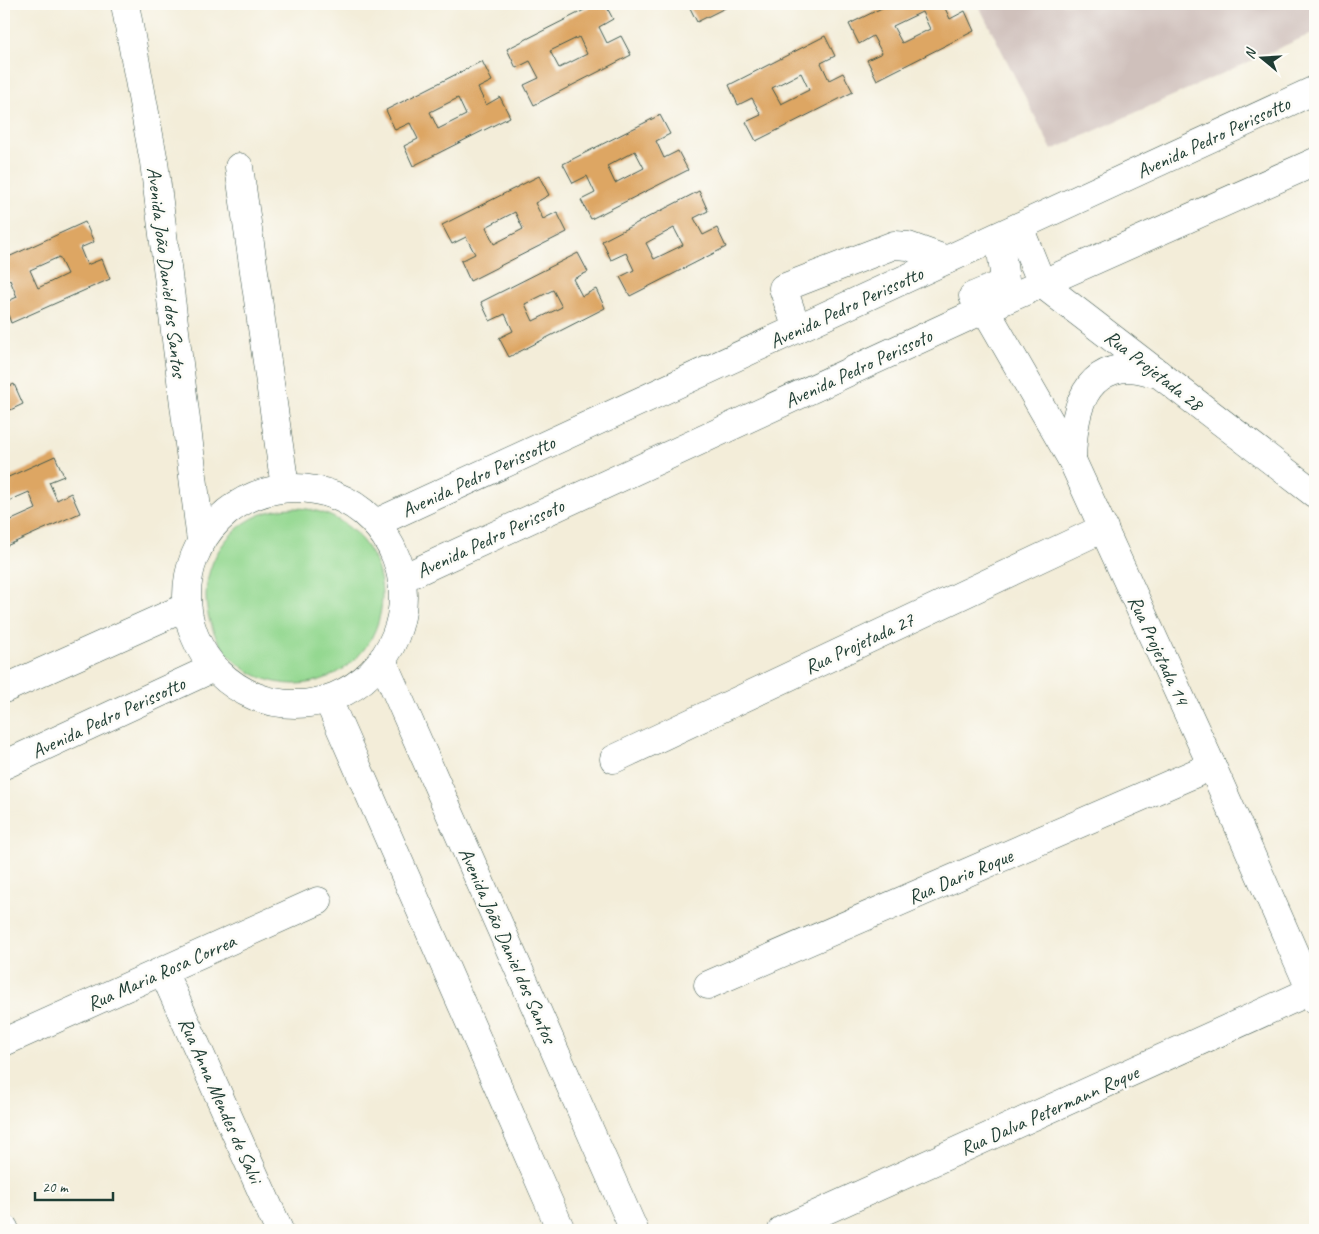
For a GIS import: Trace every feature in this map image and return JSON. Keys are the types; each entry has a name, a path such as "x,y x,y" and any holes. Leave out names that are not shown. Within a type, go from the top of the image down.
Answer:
{"street":[{"name":"Avenida João Daniel dos Santos","path":"125,4 154,162 201,541"},
{"name":"Avenida Pedro Perissotto","path":"376,523 1315,90"},
{"name":"Avenida Pedro Perissoto","path":"403,578 985,309 1315,162"},
{"path":"239,167 284,487"},
{"path":"1009,231 1042,284"},
{"path":"888,355 897,344 916,328 981,292 999,285 1005,280 1009,231"},
{"path":"797,329 783,288 894,245 908,246 948,260"},
{"name":"Rua Projetada 28","path":"1042,284 1315,494"},
{"name":"Rua Projetada 14","path":"985,309 1072,460 1314,993"},
{"path":"1072,460 1075,418 1083,397 1093,382 1108,372 1129,368 1159,374"},
{"name":"Avenida Pedro Perissotto","path":"284,487 318,489 350,502 376,523 393,549 403,578 403,607 396,635 382,660 358,684 328,700 297,705 266,701 237,689 213,668 195,639 186,607 188,572 201,541 223,514 252,495 284,487"},
{"name":"Rua Projetada 27","path":"614,759 1104,528"},
{"path":"4,689 186,607"},
{"name":"Avenida João Daniel dos Santos","path":"382,660 634,1230"},
{"path":"4,666 33,676"},
{"name":"Avenida Pedro Perissotto","path":"4,765 213,668"},
{"path":"328,700 561,1230"},
{"name":"Rua Dario Roque","path":"708,985 1212,766"},
{"name":"Rua Maria Rosa Correa","path":"4,1042 318,901"},
{"name":"Rua Anna Mendes de Salvi","path":"163,971 279,1230"},
{"name":"Rua Dalva Petermann Roque","path":"782,1230 1314,993"}],"shaded area":[{"path":"978,4 1315,4 1315,32 1052,150"}],"green space":[{"path":"294,508 328,515 350,528 362,540 375,562 382,596 375,630 362,652 350,664 328,677 294,684 260,677 238,664 226,652 213,630 206,596 213,562 226,540 238,528 260,515"}],"building":[{"path":"596,4 605,4 613,19 599,27 607,43 621,36 631,55 534,105 524,85 539,78 530,61 516,68 507,49","holes":["579,37 587,54 559,68 550,51"]},
{"path":"688,4 733,4 697,22"},
{"path":"890,4 943,4 950,19 965,11 974,31 877,80 867,60 882,53 873,36 859,44 849,24","holes":["922,12 930,29 902,43 893,26"]},
{"path":"825,36 835,56 821,63 829,80 843,73 853,92 756,141 746,122 761,115 752,98 738,105 729,85","holes":["801,73 809,90 781,104 772,88"]},
{"path":"482,61 492,81 478,88 486,105 500,97 510,117 413,166 404,146 418,139 410,123 395,130 386,110","holes":["458,98 466,115 438,129 430,112"]},
{"path":"660,115 670,134 656,141 664,158 678,151 688,170 591,219 581,200 595,193 587,176 573,183 563,164","holes":["635,151 644,168 615,183 607,166"]},
{"path":"539,176 549,195 535,203 543,219 557,212 567,232 470,281 461,261 475,254 466,237 452,244 442,225","holes":["515,212 523,229 494,244 486,227"]},
{"path":"699,191 708,211 694,218 703,235 717,228 726,247 630,296 620,277 634,270 626,253 611,260 602,241","holes":["674,228 683,245 654,259 646,243"]},
{"path":"85,222 94,242 80,248 87,265 102,259 110,279 11,323 4,303 17,297 10,280 4,282 4,259","holes":["59,257 67,274 38,288 30,270"]},
{"path":"578,253 588,272 573,279 582,296 596,289 605,308 509,357 499,338 513,331 505,314 490,321 481,302","holes":["553,290 562,307 533,321 525,304"]},
{"path":"14,384 23,404 4,413 4,389"},
{"path":"55,456 64,476 49,482 57,500 71,493 80,513 4,547 4,514 7,522 36,509 29,492 4,503 4,479"}]}
